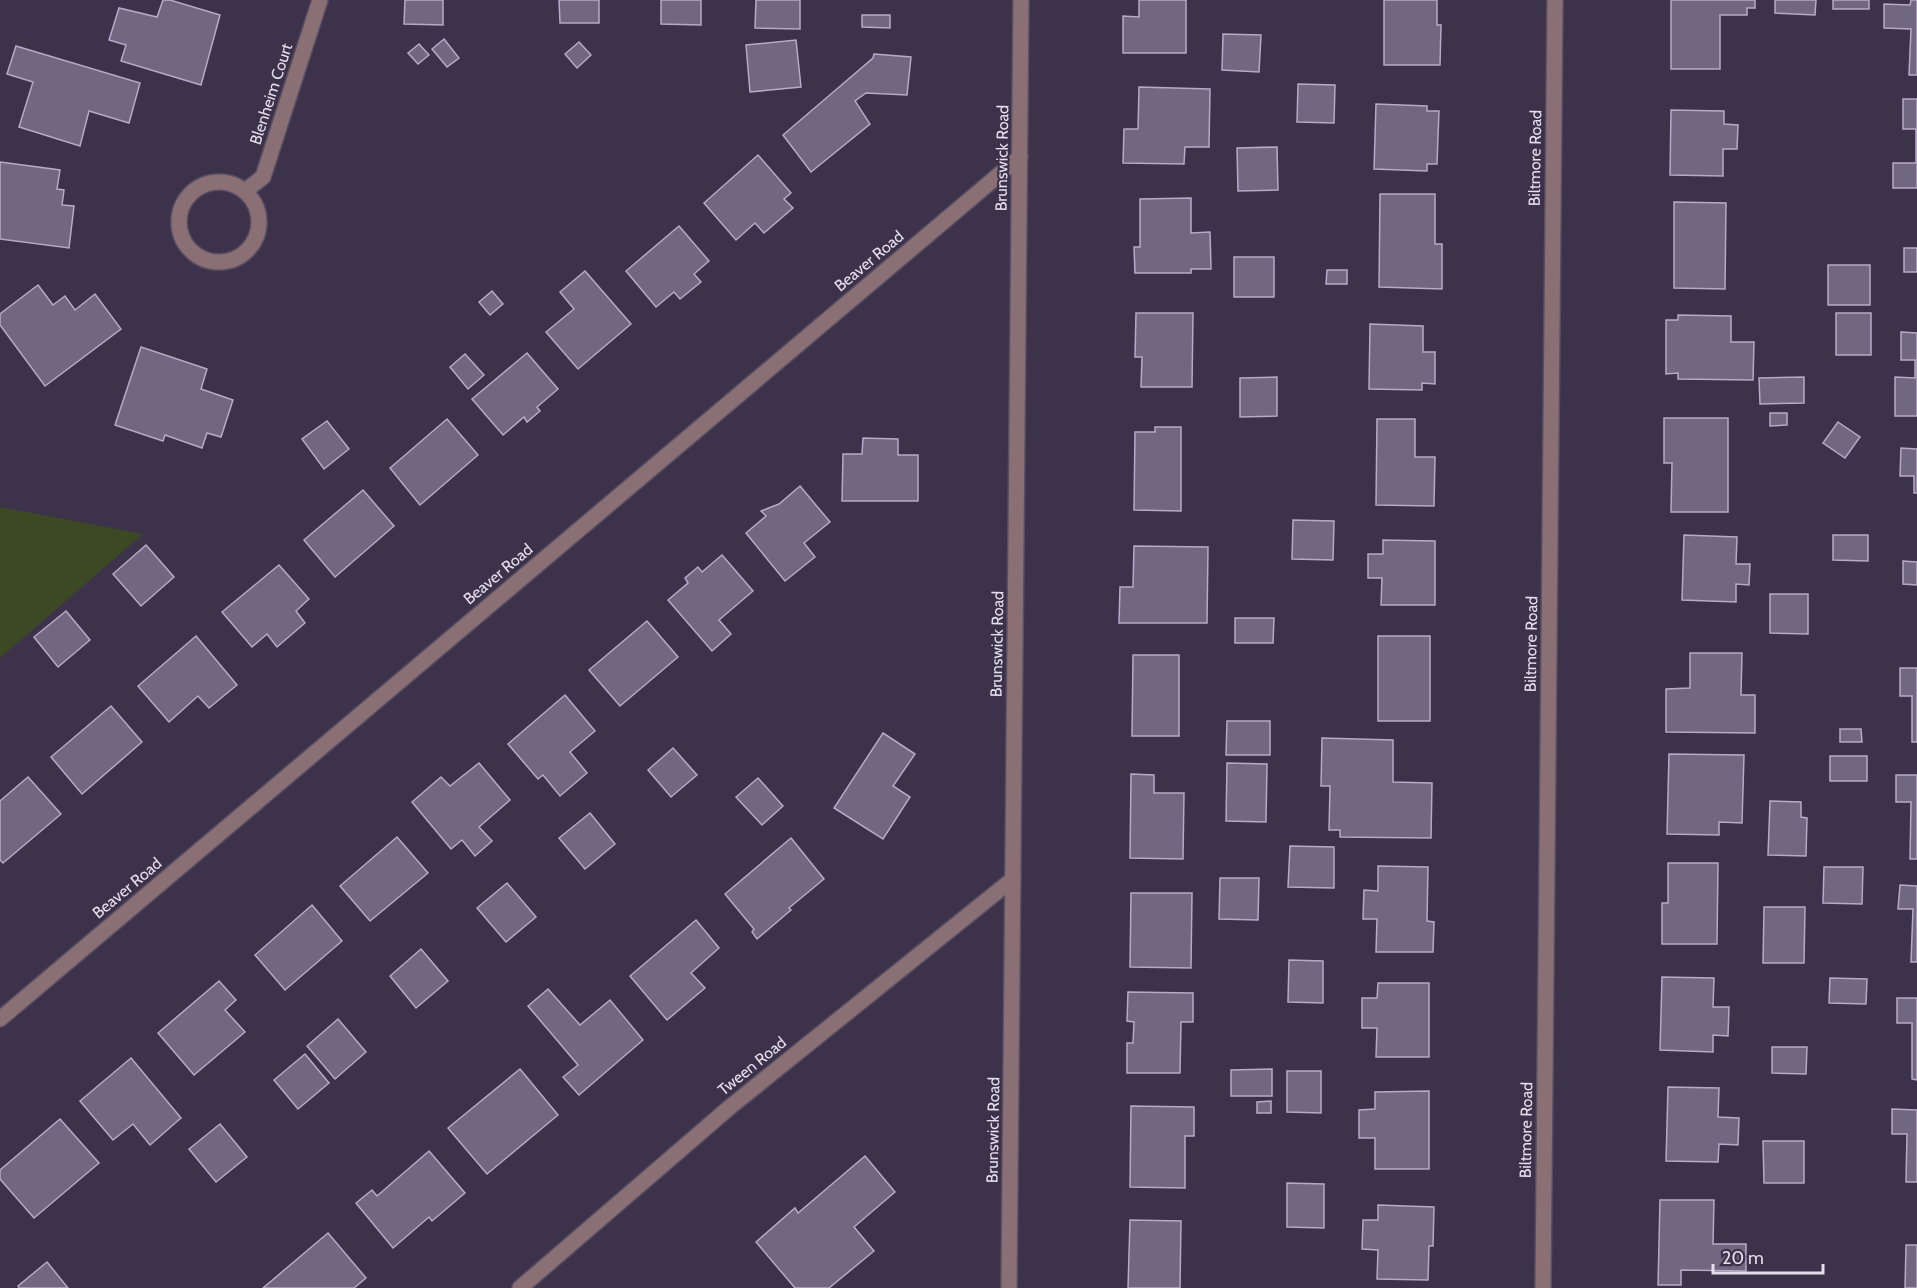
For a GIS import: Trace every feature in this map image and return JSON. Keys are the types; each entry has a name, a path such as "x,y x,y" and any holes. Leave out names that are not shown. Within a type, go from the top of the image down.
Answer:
{"street":[{"name":"Blenheim Court","path":"245,191 263,177 320,0"},
{"name":"Brunswick Road","path":"1009,1288 1021,0"},
{"name":"Biltmore Road","path":"1542,1288 1555,0"},
{"name":"Beaver Road","path":"0,1019 1020,158"},
{"path":"219,182 233,184 245,191 255,202 260,215 259,230 254,243 246,253 233,260 219,263 193,254 184,243 179,230 179,215 184,202 193,191 205,184 219,182"},
{"name":"Tween Road","path":"520,1288 730,1107 1013,879"}],"green space":[{"path":"0,507 143,534 0,658"}],"building":[{"path":"163,0 220,15 201,85 121,61 126,45 109,40 119,8 157,17"},
{"path":"405,0 443,0 443,25 404,24"},
{"path":"559,0 599,0 599,23 560,23"},
{"path":"661,0 701,0 701,25 661,24"},
{"path":"756,0 800,0 800,29 755,28"},
{"path":"1139,0 1186,0 1186,53 1123,53 1123,16 1139,17"},
{"path":"1384,0 1437,0 1437,25 1441,25 1440,65 1384,65"},
{"path":"1671,0 1755,0 1755,8 1747,8 1747,15 1720,15 1720,69 1671,69"},
{"path":"1775,0 1816,0 1815,15 1775,13"},
{"path":"1833,0 1869,0 1869,9 1833,9"},
{"path":"1911,0 1917,0 1917,75 1909,75 1911,29 1884,28 1884,4 1910,5"},
{"path":"862,15 890,15 890,28 862,27"},
{"path":"1223,34 1261,35 1259,72 1222,70"},
{"path":"444,39 459,58 447,67 432,49"},
{"path":"796,40 801,87 750,92 746,45"},
{"path":"579,42 591,55 577,68 565,54"},
{"path":"419,44 429,55 418,64 408,53"},
{"path":"16,46 140,83 129,123 89,111 80,146 19,127 33,82 7,74"},
{"path":"874,54 911,57 907,95 866,93 855,101 870,124 811,172 783,135 873,58"},
{"path":"1298,84 1335,85 1334,123 1297,122"},
{"path":"1139,87 1210,89 1209,147 1185,147 1184,164 1123,163 1124,129 1138,129"},
{"path":"1903,99 1917,99 1917,188 1893,188 1893,163 1916,163 1916,129 1903,129"},
{"path":"1376,104 1427,106 1427,111 1439,111 1437,164 1427,164 1427,171 1374,169"},
{"path":"1671,110 1724,111 1724,124 1738,125 1737,149 1723,149 1723,176 1670,175"},
{"path":"1277,147 1278,190 1238,191 1237,148"},
{"path":"758,155 791,193 784,199 793,208 764,233 755,223 736,240 704,203"},
{"path":"0,162 60,170 57,189 64,190 62,205 74,206 69,248 0,239"},
{"path":"1380,194 1435,194 1435,244 1442,244 1442,289 1379,287"},
{"path":"1191,198 1191,233 1210,232 1211,269 1191,269 1191,273 1135,273 1134,247 1140,247 1140,199"},
{"path":"1674,202 1726,203 1725,289 1674,288"},
{"path":"679,226 709,261 694,274 701,282 680,299 674,292 656,307 626,271"},
{"path":"1904,248 1917,248 1917,272 1904,272"},
{"path":"1234,257 1274,257 1274,297 1234,297"},
{"path":"1828,265 1870,265 1870,305 1828,305"},
{"path":"1327,270 1347,270 1347,284 1326,284"},
{"path":"585,271 631,324 578,369 546,332 574,309 560,292"},
{"path":"38,285 53,305 65,296 75,310 95,294 121,329 45,386 0,325 0,314"},
{"path":"492,291 503,304 490,315 479,302"},
{"path":"1136,313 1193,313 1192,387 1141,387 1142,357 1135,357"},
{"path":"1836,313 1871,313 1871,355 1836,355"},
{"path":"1678,315 1731,316 1731,342 1754,342 1753,380 1678,379 1678,373 1666,374 1666,320 1678,320"},
{"path":"1370,324 1423,326 1423,352 1435,352 1435,384 1422,383 1422,390 1369,389"},
{"path":"1901,332 1917,333 1917,416 1895,416 1895,377 1915,378 1915,360 1901,360"},
{"path":"141,347 207,369 201,389 233,400 221,437 207,433 202,448 165,435 163,441 115,425"},
{"path":"527,353 558,389 537,407 540,411 527,422 524,417 503,435 472,399"},
{"path":"465,354 484,375 468,389 450,367"},
{"path":"1277,377 1277,416 1240,417 1240,378"},
{"path":"1804,377 1804,403 1760,404 1759,378"},
{"path":"1770,413 1787,413 1787,425 1770,426"},
{"path":"1664,418 1728,418 1728,512 1671,512 1672,463 1664,463"},
{"path":"447,419 478,455 420,505 390,468"},
{"path":"1377,419 1415,419 1415,457 1435,457 1434,506 1376,505"},
{"path":"327,421 349,449 324,469 302,439"},
{"path":"1838,422 1860,437 1845,458 1823,443"},
{"path":"1155,427 1181,427 1181,511 1134,510 1135,432 1155,432"},
{"path":"863,438 898,439 898,455 918,455 918,501 842,501 843,454 862,454"},
{"path":"1901,448 1917,449 1917,493 1914,493 1914,476 1900,476"},
{"path":"800,486 830,522 804,543 815,557 785,581 746,533 766,516 761,511 779,504"},
{"path":"363,490 394,526 335,577 304,540"},
{"path":"1293,520 1334,521 1333,560 1292,559"},
{"path":"1684,535 1737,537 1736,564 1750,564 1749,585 1736,584 1736,602 1682,600"},
{"path":"1833,535 1868,535 1868,561 1833,560"},
{"path":"1383,540 1435,541 1435,605 1381,605 1382,578 1368,578 1368,554 1383,554"},
{"path":"146,545 174,577 141,606 113,574"},
{"path":"1134,546 1208,547 1207,623 1119,623 1120,587 1133,587"},
{"path":"722,555 753,591 719,620 731,634 712,651 668,600 688,583 685,578 698,567 702,572"},
{"path":"1903,561 1917,562 1917,585 1903,584"},
{"path":"279,565 309,599 296,611 305,623 277,647 267,634 252,647 222,612"},
{"path":"1770,594 1808,594 1808,634 1770,633"},
{"path":"66,611 90,640 58,667 34,637"},
{"path":"1235,618 1274,618 1273,643 1235,643"},
{"path":"647,621 678,657 620,706 589,670"},
{"path":"196,636 237,685 209,708 198,696 169,722 138,686"},
{"path":"1378,636 1430,636 1430,721 1378,721"},
{"path":"1690,653 1742,653 1741,695 1755,695 1755,733 1666,732 1666,689 1690,688"},
{"path":"1133,655 1179,655 1179,736 1132,736"},
{"path":"1900,668 1917,668 1917,742 1912,742 1912,696 1900,696"},
{"path":"565,695 595,731 570,752 587,773 560,796 543,775 538,779 508,744"},
{"path":"111,706 142,742 82,794 51,757"},
{"path":"1227,721 1270,721 1270,755 1226,755"},
{"path":"1840,729 1861,729 1862,742 1840,742"},
{"path":"883,733 915,754 893,786 910,797 883,839 834,808"},
{"path":"1322,738 1393,740 1393,782 1432,783 1431,838 1340,837 1340,830 1329,830 1330,786 1321,786"},
{"path":"673,748 697,775 671,797 648,770"},
{"path":"1669,754 1744,755 1742,823 1719,822 1719,835 1667,834"},
{"path":"1830,756 1867,756 1867,781 1830,781"},
{"path":"479,763 510,800 479,827 492,841 475,856 462,840 451,849 412,802 441,777 450,786"},
{"path":"1227,763 1267,764 1266,822 1226,821"},
{"path":"1131,774 1154,775 1154,793 1184,793 1183,859 1130,858"},
{"path":"1896,775 1917,775 1917,859 1910,859 1911,802 1896,802"},
{"path":"28,777 61,814 3,863 0,860 0,801"},
{"path":"758,778 783,806 762,825 736,797"},
{"path":"1770,801 1801,802 1801,817 1807,818 1806,856 1768,855"},
{"path":"590,813 615,844 585,869 559,838"},
{"path":"397,837 428,873 370,921 340,886"},
{"path":"791,838 824,879 757,939 752,932 754,929 725,894"},
{"path":"1290,846 1334,847 1334,888 1288,887"},
{"path":"1668,863 1718,863 1717,944 1662,944 1662,903 1668,903"},
{"path":"1378,866 1428,867 1427,921 1434,922 1433,952 1376,952 1377,919 1363,919 1364,890 1378,891"},
{"path":"1824,867 1863,867 1862,904 1823,903"},
{"path":"1220,878 1259,878 1258,920 1219,919"},
{"path":"507,883 536,917 506,942 477,908"},
{"path":"1900,885 1917,886 1917,962 1911,962 1913,909 1898,909"},
{"path":"1131,893 1192,893 1191,968 1130,967"},
{"path":"312,905 342,941 285,990 255,955"},
{"path":"1764,907 1805,907 1804,963 1763,963"},
{"path":"696,920 719,948 691,973 705,988 667,1020 630,976"},
{"path":"421,949 448,981 416,1008 390,976"},
{"path":"1289,960 1323,961 1323,1003 1288,1002"},
{"path":"1662,977 1714,978 1713,1007 1729,1007 1728,1036 1713,1035 1713,1052 1660,1050"},
{"path":"1830,978 1867,979 1866,1004 1829,1003"},
{"path":"219,981 236,1000 225,1010 245,1032 194,1075 158,1033"},
{"path":"1378,983 1429,983 1429,1057 1376,1057 1377,1028 1362,1028 1362,998 1377,998"},
{"path":"548,989 580,1025 610,1000 643,1040 579,1095 563,1077 578,1065 528,1006"},
{"path":"1128,992 1193,993 1193,1022 1181,1022 1180,1073 1127,1073 1127,1043 1133,1043 1134,1022 1127,1021"},
{"path":"1897,998 1917,998 1917,1080 1912,1079 1912,1023 1897,1023"},
{"path":"338,1019 366,1052 335,1079 307,1046"},
{"path":"1772,1047 1807,1047 1806,1074 1772,1073"},
{"path":"305,1054 329,1083 298,1109 274,1080"},
{"path":"131,1058 181,1118 150,1145 133,1124 113,1140 80,1101"},
{"path":"520,1069 558,1115 487,1174 448,1128"},
{"path":"1272,1069 1272,1096 1231,1096 1231,1070"},
{"path":"1287,1071 1321,1071 1321,1113 1287,1112"},
{"path":"1668,1087 1719,1088 1718,1117 1739,1118 1738,1145 1719,1144 1718,1162 1666,1161"},
{"path":"1429,1091 1429,1169 1375,1169 1375,1138 1359,1138 1359,1110 1375,1109 1375,1092"},
{"path":"1271,1101 1271,1113 1257,1113 1257,1102"},
{"path":"1131,1106 1194,1107 1194,1136 1185,1136 1185,1188 1130,1187"},
{"path":"1892,1109 1917,1110 1917,1182 1906,1182 1907,1134 1892,1134"},
{"path":"60,1119 99,1163 34,1218 0,1179 0,1170"},
{"path":"220,1124 247,1157 216,1182 189,1149"},
{"path":"1763,1141 1804,1141 1804,1183 1764,1183"},
{"path":"429,1151 465,1193 432,1221 429,1217 393,1248 356,1203 372,1190 377,1196"},
{"path":"865,1156 895,1192 854,1227 874,1251 829,1288 795,1288 756,1242 795,1208 798,1213"},
{"path":"1287,1183 1324,1184 1324,1228 1287,1227"},
{"path":"1660,1200 1714,1200 1713,1244 1746,1244 1746,1271 1681,1270 1681,1285 1658,1285"},
{"path":"1378,1205 1434,1207 1433,1246 1429,1246 1428,1280 1377,1279 1378,1250 1362,1249 1363,1220 1378,1220"},
{"path":"1130,1220 1181,1221 1180,1288 1128,1288"},
{"path":"328,1233 366,1278 354,1288 263,1288"},
{"path":"1906,1245 1917,1245 1917,1288 1905,1288"},
{"path":"47,1262 68,1288 19,1288 18,1286"}]}
